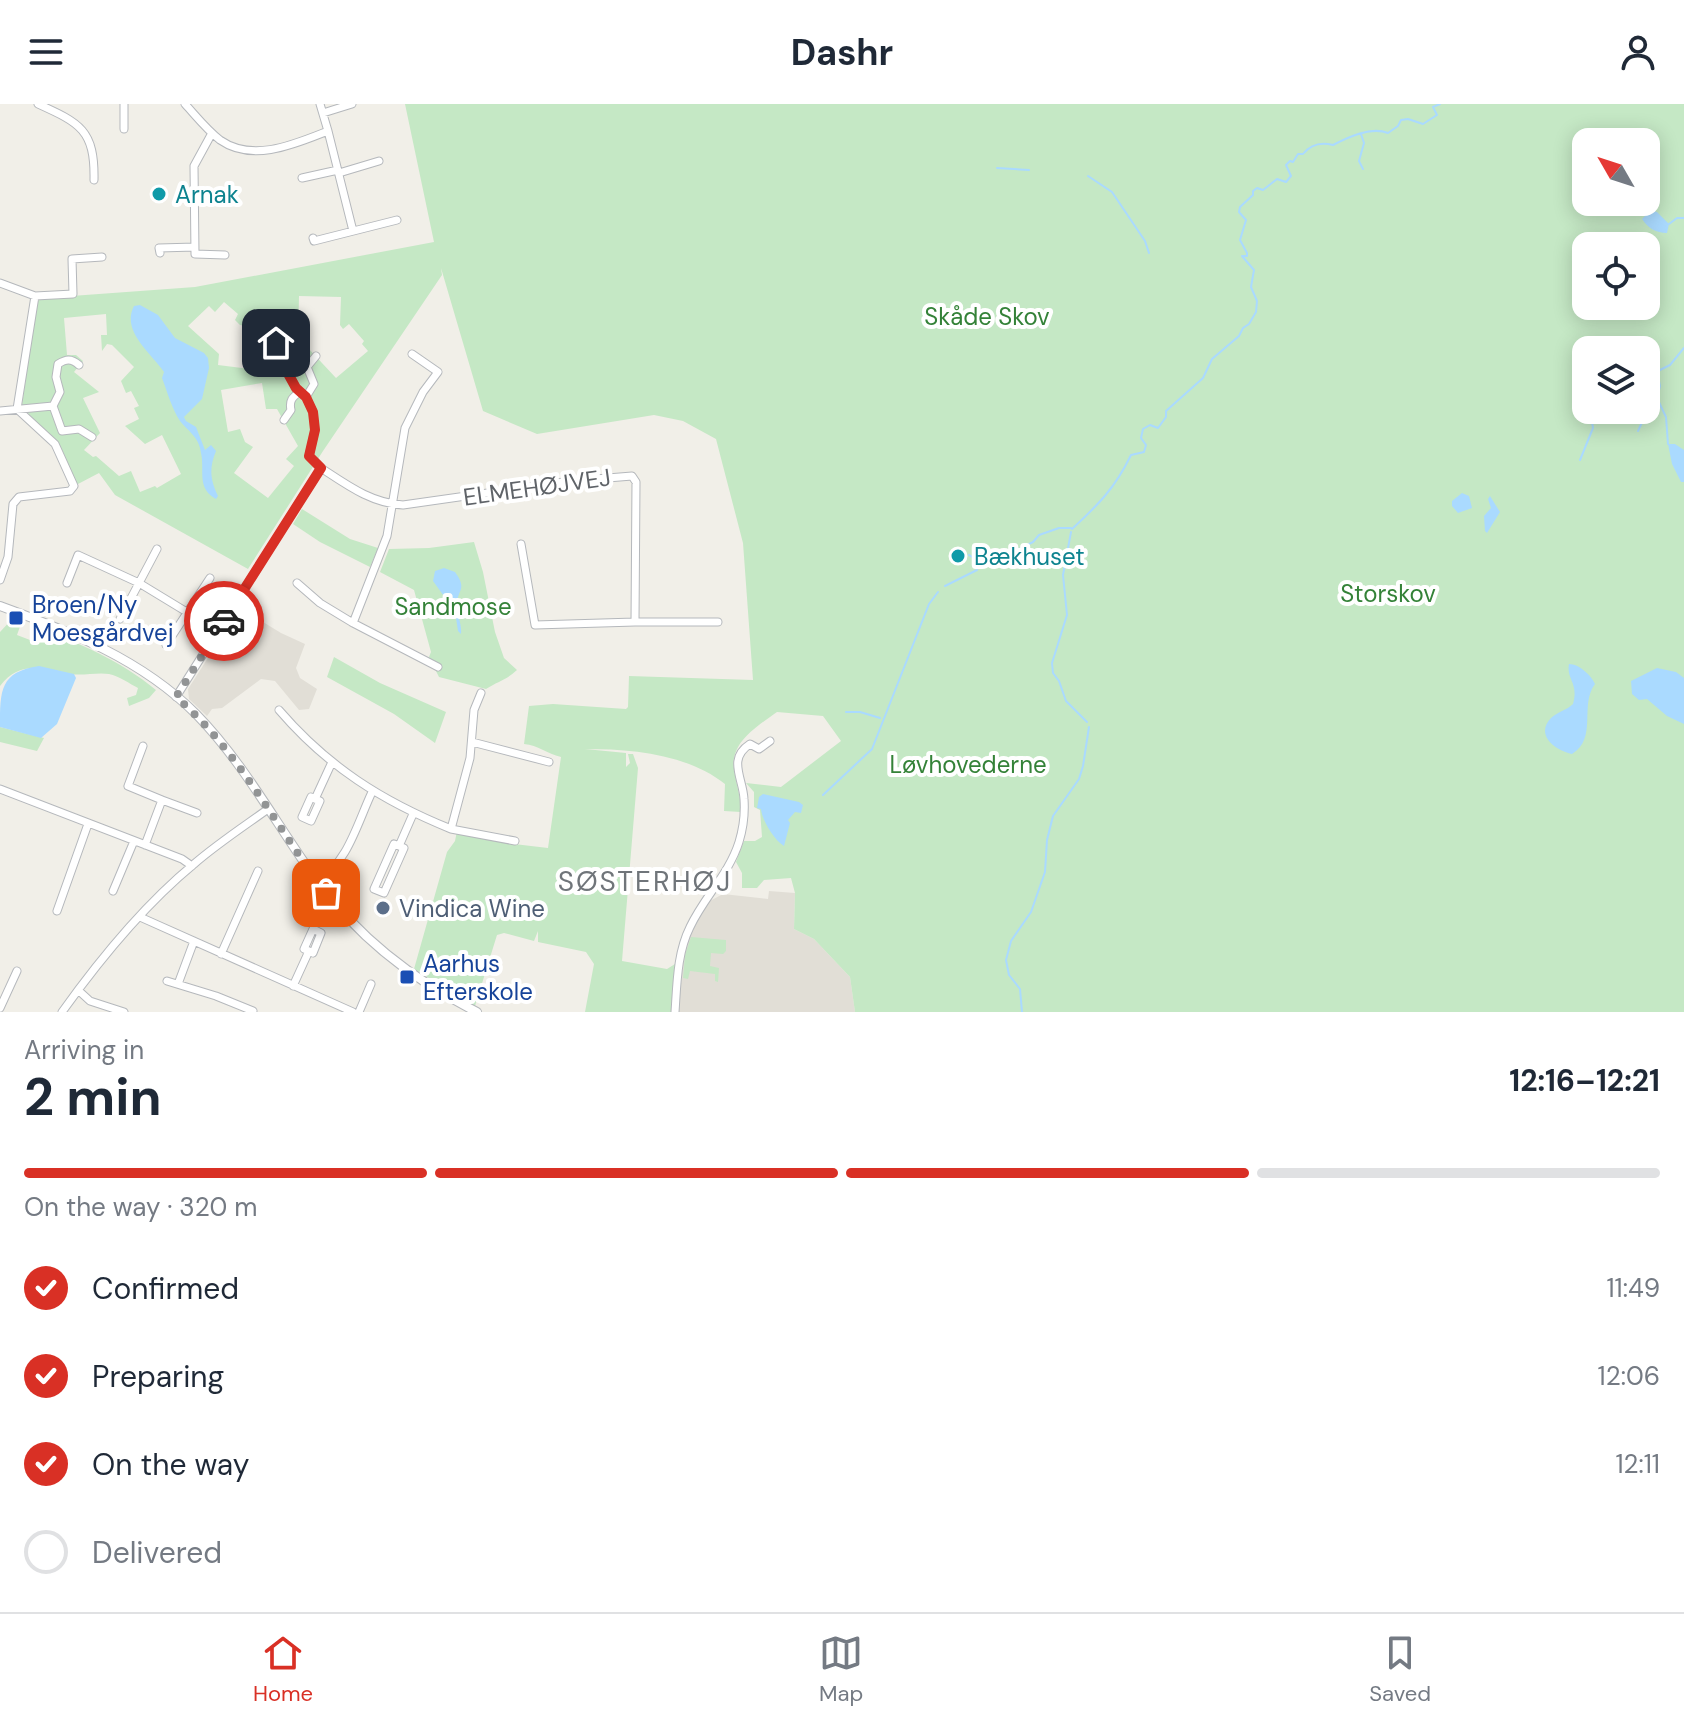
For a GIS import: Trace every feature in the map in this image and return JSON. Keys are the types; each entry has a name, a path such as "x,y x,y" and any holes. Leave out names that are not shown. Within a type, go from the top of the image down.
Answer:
{"street":[{"path":"38,104 70,119 85,131 91,142 94,180"},
{"path":"124,104 124,129"},
{"path":"185,104 212,133 232,146 261,150 289,146 328,131"},
{"path":"352,104 322,108 353,231"},
{"path":"212,133 194,166 195,254 225,255"},
{"path":"302,178 379,161"},
{"path":"313,238 314,241 397,220"},
{"path":"160,253 159,248 195,247"},
{"path":"0,283 35,296 73,294 72,259 102,257"},
{"path":"17,409 35,296"},
{"path":"176,697 321,468 309,456 315,420 280,359 280,346 264,341"},
{"path":"353,623 387,536 405,428 423,392 438,372 412,354"},
{"path":"284,420 291,410 293,396 303,395 314,384 307,367 316,356"},
{"path":"79,365 72,360 58,364 56,377 60,392 53,406 62,431 79,429 92,437"},
{"path":"0,411 53,406"},
{"path":"0,580 8,557 13,504 19,497 70,491 74,486 55,444 17,409"},
{"name":"ELMEHØJVEJ","path":"321,468 361,494 391,504 425,503 571,481 632,476 636,482 635,622"},
{"path":"521,544 535,625 718,622"},
{"path":"120,619 157,549"},
{"path":"67,583 78,555 139,583 218,631"},
{"path":"166,645 210,578"},
{"path":"297,583 320,603 353,623 438,667"},
{"path":"0,606 94,642 150,676 195,713 228,750 318,881 365,935 444,996 477,1012"},
{"path":"451,829 470,758 474,710 481,693"},
{"path":"279,710 299,733 372,792 413,814 451,829 515,841"},
{"path":"675,1012 680,957 689,928 731,863 741,837 745,801 737,771 738,756 750,744 759,749 770,741"},
{"path":"472,742 549,762"},
{"path":"143,746 128,786 197,813"},
{"path":"315,799 332,762"},
{"path":"0,789 182,859 192,866"},
{"path":"318,881 332,872 343,857 372,792"},
{"path":"145,845 162,800"},
{"path":"62,1012 140,917 192,866 268,809"},
{"path":"399,846 413,814"},
{"path":"57,911 88,824"},
{"path":"113,891 134,841"},
{"path":"394,844 399,846 404,848 384,893 374,889 394,844"},
{"path":"221,954 258,871"},
{"path":"140,917 356,1012 371,984"},
{"path":"178,984 194,941"},
{"path":"293,986 309,951"},
{"path":"0,1008 17,971"},
{"path":"167,981 253,1011"},
{"path":"78,990 90,1001 124,1012"}],"shaded area":[{"path":"240,608 305,644 296,668 300,678 317,689 309,709 299,710 275,681 261,679 222,708 212,709 207,716 189,699 188,689"},
{"path":"769,891 795,893 794,929 814,939 850,977 855,1012 678,1012 684,954 692,928 706,903 723,894 768,899"}],"green space":[{"path":"405,104 1684,104 1684,1012 855,1012 850,977 814,939 794,929 795,893 791,878 764,880 757,888 742,888 742,873 736,862 744,841 762,837 760,810 754,807 754,792 746,783 781,787 841,741 823,716 777,712 747,736 736,751 734,769 741,812 724,811 725,784 694,766 640,752 585,749 626,753 626,767 630,763 628,754 633,754 638,768 622,961 667,969 675,964 671,1012 585,1012 594,964 586,952 538,942 538,931 534,941 504,933 497,935 475,1006 414,969 447,852 455,841 457,831 548,848 561,757 524,744 529,706 553,704 626,709 629,676 753,680 743,543 716,439 683,421 654,415 537,434 483,411 441,268 442,275 248,569 115,495 99,473 78,484 58,443 22,405 37,301 195,287 434,242","holes":["299,296 341,297 340,325 343,329 349,324 364,341 362,344 368,351 336,378 308,348 307,339 298,339","224,302 238,314 235,320 240,325 266,330 259,370 218,365 219,354 188,326 209,306 215,312","106,314 107,335 101,335 102,351 107,344 112,345 134,367 121,381 126,393 131,391 139,406 134,408 139,419 125,426 145,444 162,435 181,474 157,488 155,486 140,492 131,471 119,476 84,450 100,433 83,398 99,392 74,372 83,361 76,355 67,355 64,318","262,383 266,409 277,409 298,446 286,459 294,466 268,498 234,473 253,447 245,442 240,429 228,432 221,390"]},
{"path":"302,509 350,539 378,548 370,567 320,542 293,524"},
{"name":"Sandmose","path":"474,542 495,632 504,658 517,670 486,689 439,677 429,657 431,652 414,590 380,572 389,549"},
{"path":"13,618 22,621 17,635 30,640 36,627 52,633 114,661 156,690 149,698 129,706 127,698 136,695 138,688 117,676 33,668 16,672 0,686 0,632"},
{"path":"334,657 380,683 446,712 435,743 394,714 327,677"},
{"path":"0,727 44,738 37,751 0,742"},
{"path":"691,937 726,940 723,954 711,953 710,966 719,968 718,982 715,981 715,974 690,971 688,979 683,978 685,955"}],"water":[{"path":"1660,215 1669,224 1667,233 1653,229 1642,219"},
{"path":"140,305 158,315 175,338 208,358 209,368 202,399 184,417 196,427 205,450 211,445 216,451 211,474 218,496 216,499 206,490 200,447 175,411 162,378 164,372 134,333 131,315 134,306"},
{"path":"1668,444 1675,444 1684,450 1684,482 1681,482 1672,464"},
{"path":"1462,493 1469,496 1472,508 1458,513 1452,501"},
{"path":"1490,496 1500,512 1487,533 1484,516 1491,508"},
{"path":"444,568 455,572 461,582 457,605 461,634 454,605 433,581 435,571"},
{"path":"1569,664 1584,671 1595,684 1588,702 1584,739 1572,754 1554,746 1545,731 1551,718 1573,704"},
{"path":"39,666 74,674 76,678 57,724 41,738 0,727 5,685 16,673"},
{"path":"1657,668 1676,672 1684,678 1684,724 1667,716 1647,699 1639,700 1632,694 1631,681"},
{"path":"763,794 803,805 801,813 795,812 788,820 790,823 784,846 769,829 761,809 757,808 759,797"}],"waterway":[{"path":"1072,529 1106,495 1131,455 1144,452 1143,429 1150,425 1158,428 1166,417 1166,411 1203,378 1212,359 1239,336 1256,312 1257,301 1251,287 1254,270 1242,256 1247,256 1247,253 1240,240 1246,220 1239,212 1253,191 1257,188 1263,190 1277,179 1286,182 1291,176 1286,165 1313,146 1333,145 1367,132 1388,133 1401,120 1423,124 1437,115 1433,107 1440,104"},
{"path":"1361,134 1364,143 1359,161 1363,169"},
{"path":"997,168 1029,170"},
{"path":"1088,176 1112,192 1145,241 1149,253"},
{"path":"1669,224 1677,218 1684,218"},
{"path":"1660,370 1670,365 1684,348"},
{"path":"1660,404 1666,417 1668,444"},
{"path":"1580,460 1592,424"},
{"path":"1638,431 1641,424"},
{"path":"983,567 1033,542 1039,535 1059,528 1071,528"},
{"path":"1071,532 1063,575 1067,615 1052,663 1053,673 1066,701 1087,722"},
{"path":"969,555 985,565"},
{"path":"945,586 977,570"},
{"path":"823,795 872,749 929,604 938,592"},
{"path":"846,712 860,712 880,718"},
{"path":"1022,1012 1020,989 1009,975 1006,960 1011,941 1031,912 1045,872 1047,840 1053,816 1079,779 1089,727"}],"way so far":[{"path":"224,621 176,697 228,750 326,893"}],"place":[{"name":"Arnak","path":"159,194"},
{"name":"Bækhuset","path":"958,556"},
{"name":"Broen/Ny Moesgårdvej","path":"16,618"},
{"name":"Vindica Wine","path":"383,908"},
{"name":"Aarhus Efterskole","path":"407,977"}],"district":[{"name":"SØSTERHØJ","path":"645,881"}],"route":[{"path":"224,621 321,468 309,456 315,430 313,412 280,359 282,352 276,343"}],"park label":[{"name":"Skåde Skov","path":"987,316"},
{"name":"Storskov","path":"1388,593"},
{"name":"Løvhovederne","path":"968,764"}]}
